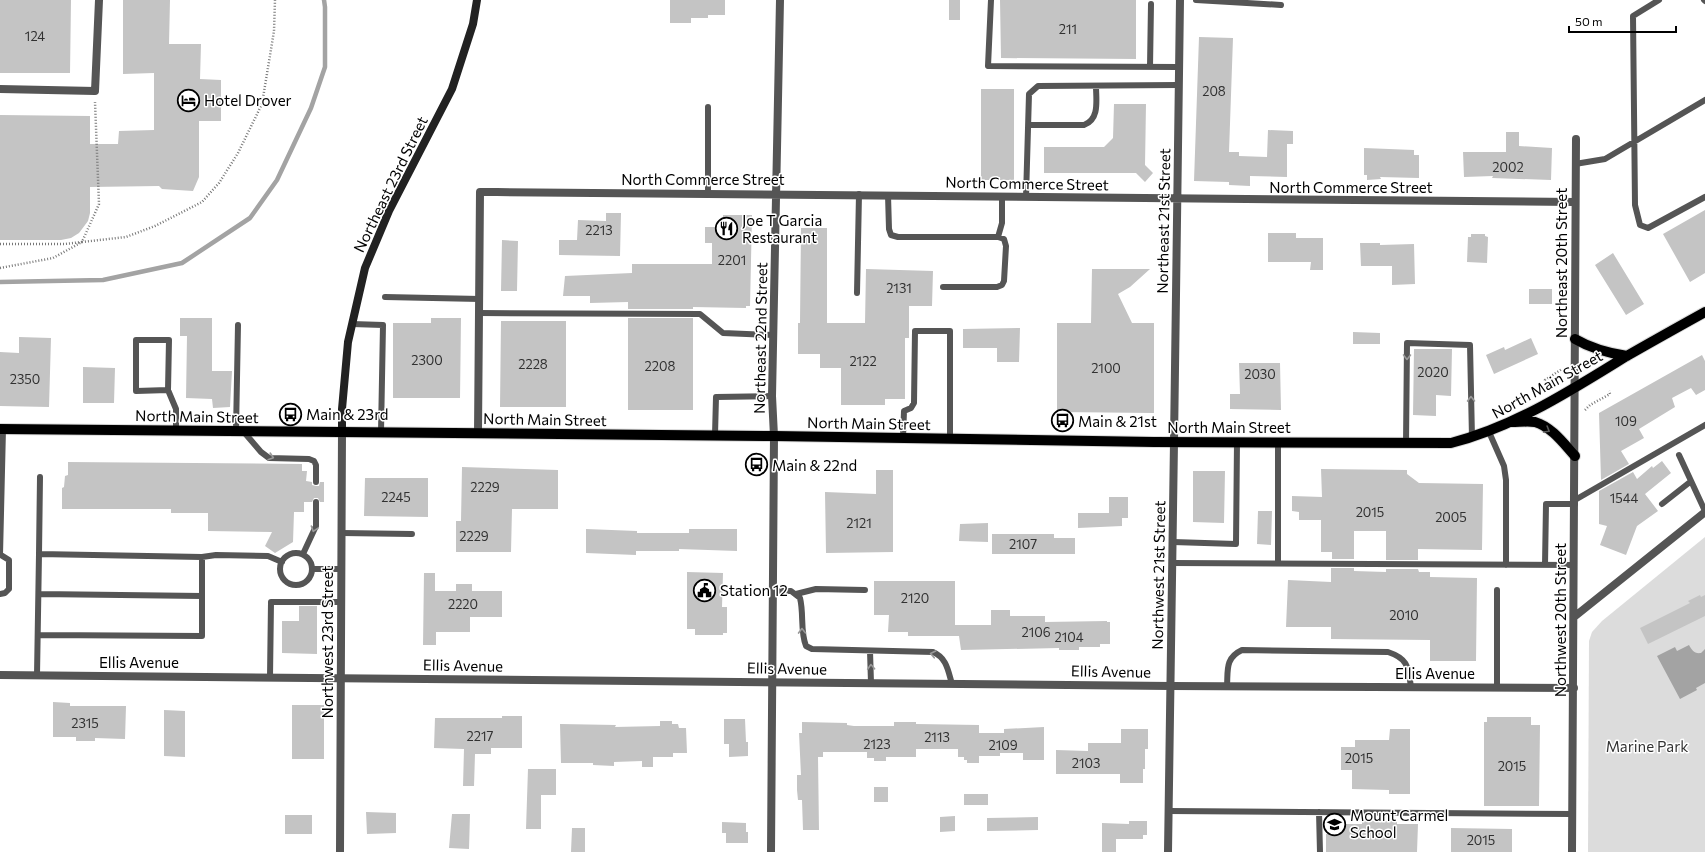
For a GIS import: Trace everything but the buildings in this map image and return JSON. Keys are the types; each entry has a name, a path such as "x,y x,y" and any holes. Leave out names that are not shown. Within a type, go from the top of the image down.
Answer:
{"main road":[{"name":"Northeast 23rd Street","path":"342,432 348,342 365,268 389,211 452,89 473,24 477,0"},
{"name":"North Main Street","path":"2,429 1451,444 1489,432 1510,422 1575,388 1627,356 1705,312"},
{"path":"1575,339 1589,347 1603,352 1627,356"},
{"path":"1510,422 1534,422 1558,437 1575,456"}],"street":[{"path":"0,89 95,91 99,0"},
{"name":"Northeast 22nd Street","path":"771,852 774,436 772,396 780,0"},
{"name":"Northeast 21st Street","path":"1174,442 1180,0"},
{"name":"Northeast 20th Street","path":"1575,388 1574,202 1576,139"},
{"name":"North Commerce Street","path":"480,298 480,192 776,193 1177,199 1574,202"},
{"path":"478,433 480,298"},
{"name":"Northwest 20th Street","path":"1572,852 1575,388"},
{"name":"Northwest 23rd Street","path":"340,852 342,432"},
{"name":"Northwest 21st Street","path":"1168,852 1174,442"},
{"path":"1574,617 1705,512"},
{"name":"Ellis Avenue","path":"0,675 1171,686 1574,688"}],"lane":[{"path":"991,0 988,66 1179,67"},
{"path":"1196,0 1281,5"},
{"path":"1659,0 1633,16 1635,205 1640,224 1648,228 1705,197"},
{"path":"1150,67 1151,4"},
{"path":"1026,197 1029,94 1038,86 1178,85"},
{"path":"1028,125 1084,125 1090,123 1094,118 1096,110 1096,86"},
{"path":"1575,164 1605,159 1705,100"},
{"path":"708,107 708,193"},
{"path":"857,293 859,194"},
{"path":"888,195 889,229 891,235 898,237 998,236 1004,239 1006,246 1004,280 1002,285 997,287 943,287"},
{"path":"998,236 1002,223 1002,196"},
{"path":"384,297 480,298"},
{"path":"479,312 700,314 723,333 773,335"},
{"path":"352,324 383,325 381,432"},
{"path":"238,325 240,431 268,458 309,459 314,461 316,465 316,482"},
{"path":"903,438 904,411 911,408 914,403 915,331 950,330 950,439"},
{"path":"168,390 136,391 136,340 169,340 168,390 176,409 176,430"},
{"path":"1406,443 1407,343 1470,345 1472,438"},
{"path":"715,436 716,397 772,396"},
{"path":"1545,565 1546,504 1575,502 1705,425"},
{"path":"0,594 5,593 9,589 9,560 0,555 2,429"},
{"path":"1489,432 1500,453 1505,473 1506,565"},
{"path":"1173,542 1236,544 1237,442"},
{"path":"1278,442 1278,563"},
{"path":"1679,455 1705,512"},
{"path":"37,675 40,477"},
{"path":"1662,504 1690,482"},
{"path":"303,554 316,526 316,502"},
{"path":"342,533 412,534"},
{"path":"296,552 303,554 309,559 312,569 308,579 304,582 294,584 288,583 281,575 280,569 282,562 286,556 296,552"},
{"path":"39,554 202,558 216,555 268,556 282,562"},
{"path":"38,635 202,636 202,558"},
{"path":"1172,563 1574,565"},
{"path":"312,569 342,569"},
{"path":"796,594 816,589 865,590"},
{"path":"1497,687 1498,590"},
{"path":"772,591 791,591 800,598 802,607 802,638 806,646 812,649 933,652 940,655 945,662 952,684"},
{"path":"39,594 202,596"},
{"path":"270,677 271,602 341,602"},
{"path":"1227,686 1229,660 1234,653 1242,650 1388,652 1399,656 1405,661 1408,667 1411,687"},
{"path":"870,651 871,683"},
{"path":"1169,811 1573,814"},
{"path":"1318,812 1320,852"}],"path":[{"path":"0,244 65,244 126,237 155,226 202,202 219,183 238,153 262,104 274,31 275,0"},
{"path":"0,268 53,258 82,242 99,204 95,91"},
{"path":"1546,383 1545,380 1562,369"},
{"path":"1585,415 1585,410 1590,405 1610,394 1609,391"}],"green space":[{"name":"Marine Park","path":"1705,537 1705,852 1588,852 1589,641 1592,632 1602,621"}],"shaded area":[{"path":"1689,645 1692,650 1697,653 1701,653 1705,649 1705,683 1696,688 1697,690 1680,699 1657,656 1675,647 1677,651"}],"waterway":[{"path":"0,282 103,280 182,263 250,218 277,180 311,108 325,67 324,0"}],"place":[{"name":"Hotel Drover","path":"188,100"},
{"name":"Joe T Garcia Restaurant","path":"726,229"},
{"name":"Main & 23rd","path":"290,414"},
{"name":"Main & 21st","path":"1062,421"},
{"name":"Main & 22nd","path":"756,465"},
{"name":"Station 12","path":"705,590"},
{"name":"Mount Carmel School","path":"1334,824"}]}
